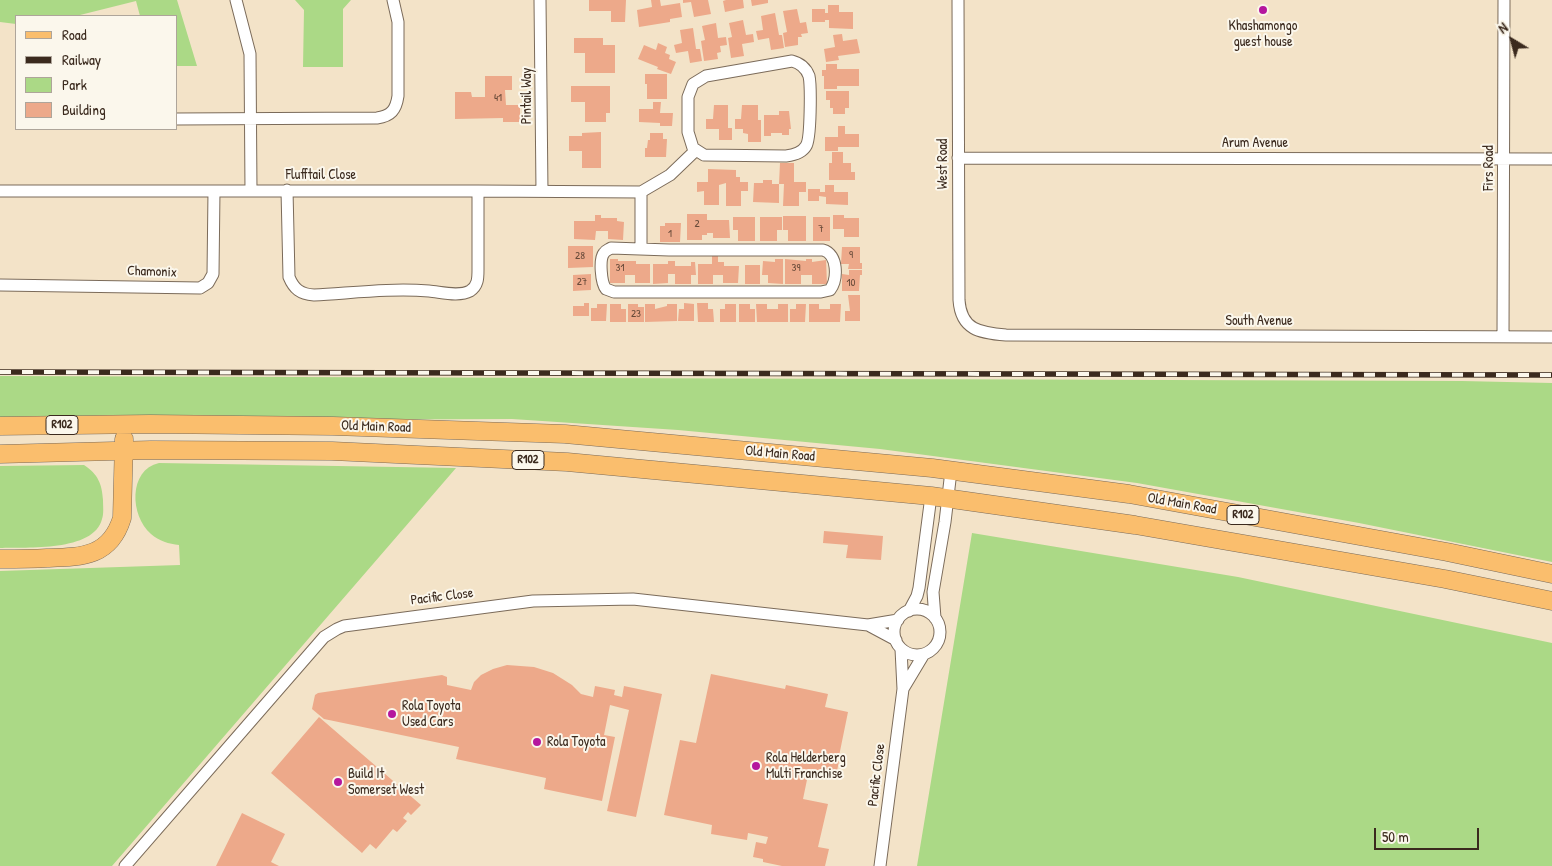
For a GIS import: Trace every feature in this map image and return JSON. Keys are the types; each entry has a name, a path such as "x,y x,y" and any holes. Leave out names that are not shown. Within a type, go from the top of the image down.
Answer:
{"main road":[{"name":"Old Main Road","path":"0,426 124,424 333,426 565,434 951,470 1129,494 1447,552 1552,574"},
{"path":"0,559 85,556 94,553 112,539 122,518 124,424"},
{"name":"Old Main Road","path":"0,454 124,451 332,452 567,462 940,497 1144,527 1445,579 1552,601"}],"street":[{"path":"236,0 250,54 251,191"},
{"path":"178,119 377,118 393,112 396,108 398,96 398,22 393,0"},
{"name":"Pintail Way","path":"540,0 542,192"},
{"name":"West Road","path":"958,0 959,300 960,311 969,325"},
{"name":"Firs Road","path":"1503,337 1504,0"},
{"path":"787,62 798,63 803,67 809,77 810,86 809,140 803,150 797,154 786,156 704,155 696,151 690,145 689,139 688,97 693,84 699,79 717,73 787,62"},
{"path":"641,249 641,192 670,175 696,151"},
{"name":"Arum Avenue","path":"958,158 1552,159"},
{"path":"287,190 289,277 292,284 300,292 314,295 412,290 456,293 470,291 478,280 478,191"},
{"name":"Flufftail Close","path":"0,191 641,192"},
{"name":"Chamonix","path":"0,285 200,288 208,283 213,274 214,191"},
{"path":"611,248 641,249 823,250 830,252 833,257 834,280 830,290 821,292 614,292 606,289 602,281 603,253 611,248"},
{"name":"South Avenue","path":"969,325 984,334 1006,335 1552,337"},
{"path":"868,625 898,620 909,611 917,596 940,497 951,470"},
{"path":"903,689 924,654 934,648 939,637 933,592 945,522 940,497"},
{"name":"Pacific Close","path":"125,866 324,637 344,626 533,601 633,599 868,625"},
{"path":"909,611 925,611 935,618"},
{"path":"898,620 894,631 898,645 903,689"},
{"path":"868,625 912,654 924,654"},
{"name":"Pacific Close","path":"880,866 903,689"}],"green space":[{"path":"0,0 177,0 197,66 178,66 178,15 140,15 136,1 80,15 15,15 15,24 0,22"},
{"path":"295,0 351,0 343,9 343,67 303,67 304,10"},
{"path":"0,376 1462,381 1552,383 1552,562 1359,523 1137,483 880,449 678,430 512,419 0,421"},
{"path":"159,463 456,468 112,866 0,866 0,571 180,565 179,545 164,542 151,534 144,526 136,505 137,484 149,467"},
{"path":"84,465 96,476 102,489 103,515 96,530 86,537 58,546 0,548 0,466"},
{"path":"972,533 1238,577 1552,643 1552,866 917,866"}],"building":[{"path":"589,0 626,0 625,22 611,22 611,11 589,11"},
{"path":"651,0 660,0 661,6 680,3 682,17 670,19 670,22 639,27 637,10 652,7"},
{"path":"683,0 708,0 711,14 694,17 691,2 683,3"},
{"path":"743,0 744,8 725,12 723,1"},
{"path":"751,0 768,0 768,3 752,6"},
{"path":"828,5 839,5 839,12 853,12 853,29 829,28 829,20 825,20 825,22 812,22 812,9 825,9 825,13 828,13"},
{"path":"797,9 800,23 806,22 808,33 801,34 802,37 798,37 798,45 785,47 783,33 787,32 783,11"},
{"path":"775,13 779,35 782,35 784,48 771,50 769,38 758,40 756,31 763,30 761,16"},
{"path":"743,20 746,35 753,34 754,42 742,44 744,56 731,58 728,38 732,37 729,23"},
{"path":"716,23 718,38 726,37 727,45 720,46 721,52 717,53 718,59 704,61 701,41 705,40 702,26"},
{"path":"693,28 696,49 700,49 702,61 690,63 688,51 676,53 674,45 682,43 680,30"},
{"path":"842,34 843,41 857,39 860,53 838,56 839,60 826,62 824,49 835,47 833,35"},
{"path":"574,38 603,38 603,45 615,45 615,73 585,73 585,53 574,53"},
{"path":"658,43 667,47 665,53 670,55 669,59 676,62 671,74 638,59 644,45 656,50"},
{"path":"826,64 837,64 837,69 859,69 859,86 837,86 837,89 824,89 822,70 826,70"},
{"path":"645,74 667,74 667,99 647,99"},
{"path":"485,76 512,76 512,90 505,90 506,105 520,105 520,122 503,122 503,118 455,119 455,92 471,92 472,97 485,97"},
{"path":"571,86 610,86 610,113 606,113 606,122 585,122 585,102 571,102"},
{"path":"826,91 849,91 849,108 845,108 845,114 833,114 833,108 830,108 830,100 826,100"},
{"path":"653,102 661,102 660,113 673,113 672,126 660,126 660,123 639,122 639,109 653,109"},
{"path":"714,105 728,105 728,128 732,128 732,140 719,140 719,129 706,129 706,119 713,119"},
{"path":"742,105 758,105 758,120 761,120 761,142 748,142 748,134 743,133 743,129 735,129 735,119 741,119"},
{"path":"779,111 789,111 791,129 789,129 789,135 771,133 771,136 764,136 764,115 779,115"},
{"path":"838,126 845,126 845,134 859,134 859,147 838,147 838,151 825,151 825,137 838,137"},
{"path":"601,132 601,168 582,168 582,151 569,151 569,136 582,136 582,133"},
{"path":"650,133 663,133 663,139 667,139 666,157 645,157 645,148 647,148 648,140 650,140"},
{"path":"832,152 843,152 843,163 851,163 851,172 855,172 855,180 829,180 829,163 832,163"},
{"path":"780,163 794,163 794,182 806,182 806,192 799,192 799,206 783,206 784,184 779,184"},
{"path":"708,169 736,170 736,177 740,177 740,182 748,182 748,191 741,191 741,206 726,206 726,183 719,185 719,205 704,205 704,191 697,192 697,182 708,182"},
{"path":"772,180 772,184 779,184 779,203 753,202 754,183"},
{"path":"825,185 834,185 834,192 848,192 848,205 826,204 826,197 819,196 819,201 808,201 808,189 820,189 820,192 825,192"},
{"path":"687,214 707,214 707,220 729,220 730,238 713,238 713,233 707,233 707,235 702,235 702,240 687,240"},
{"path":"595,215 601,215 601,218 617,218 617,221 624,222 623,240 608,239 608,231 596,231 595,240 574,239 574,221 595,221"},
{"path":"833,215 844,215 844,218 859,218 859,237 844,237 844,229 833,229"},
{"path":"783,216 806,216 806,241 788,241 788,230 783,230"},
{"path":"733,217 755,217 755,241 738,241 738,230 733,230"},
{"path":"760,217 782,217 782,230 777,230 777,241 760,241"},
{"path":"813,217 830,217 830,241 813,241"},
{"path":"665,223 681,223 680,242 660,242 660,226 665,226"},
{"path":"568,246 593,246 593,267 568,268"},
{"path":"842,247 860,247 862,269 848,269 849,264 841,264"},
{"path":"712,255 718,255 718,262 724,262 724,266 739,266 738,283 723,283 723,275 713,275 713,284 698,284 698,264 712,264"},
{"path":"610,259 636,261 636,264 650,264 650,283 635,283 635,275 625,275 625,283 610,283"},
{"path":"775,259 783,259 783,284 768,283 768,275 762,275 763,261 775,262"},
{"path":"785,259 806,261 806,259 812,259 812,262 826,260 827,284 812,284 812,275 801,275 801,284 785,284"},
{"path":"668,261 675,261 675,266 691,266 691,262 695,262 696,275 691,275 691,284 675,284 675,274 668,274 668,283 653,284 653,264 668,264"},
{"path":"745,265 760,265 760,284 745,284"},
{"path":"849,270 862,270 859,291 842,291 842,274 849,275"},
{"path":"591,274 591,290 573,291 573,275"},
{"path":"848,295 860,295 860,321 845,321 845,311 850,311"},
{"path":"584,303 589,303 589,316 573,316 573,306 584,306"},
{"path":"684,303 694,304 694,321 678,321 679,309 684,309"},
{"path":"697,303 708,303 708,309 713,309 714,322 698,322"},
{"path":"597,304 607,304 606,321 591,321 591,308 597,308"},
{"path":"610,304 621,304 621,309 626,309 626,322 610,322"},
{"path":"628,304 638,304 638,307 644,307 644,322 628,322"},
{"path":"645,304 655,304 655,309 667,306 667,304 677,304 677,321 645,322"},
{"path":"725,304 736,304 736,322 720,322 720,309 725,309"},
{"path":"739,304 750,304 750,309 755,309 755,322 739,322"},
{"path":"756,304 767,304 767,309 778,309 778,304 788,304 788,322 757,322"},
{"path":"796,304 806,304 805,322 790,322 790,309 796,309"},
{"path":"809,304 819,304 819,309 830,309 830,304 841,304 840,322 809,322"},
{"path":"824,531 883,536 881,560 846,558 848,545 823,543"},
{"name":"Rola Toyota","path":"507,665 534,667 553,673 572,685 581,694 593,697 595,686 615,690 614,695 622,697 624,686 662,694 636,817 607,811 629,710 610,705 604,735 615,737 602,801 544,789 546,778 456,759 459,747 324,719 312,709 315,695 318,693 442,675 447,677 447,685 471,690 474,682 481,675"},
{"name":"Rola Helderberg Multi Franchise","path":"711,674 785,689 786,685 828,694 825,707 848,712 837,771 834,776 809,770 803,799 828,804 818,847 829,849 825,866 782,866 763,862 763,859 753,857 756,842 766,844 768,837 748,833 747,840 711,834 712,825 664,815 680,740 696,743"},
{"name":"Build It Somerset West","path":"319,717 421,805 411,815 408,812 403,818 407,821 397,832 393,829 376,849 370,844 362,853 271,773"},
{"path":"242,813 285,834 271,862 279,866 216,866"}],"railway":[{"path":"0,372 1552,375"}],"place":[{"name":"Khashamongo guest house","path":"1263,10"},
{"name":"Rola Toyota Used Cars","path":"392,714"},
{"name":"Rola Toyota","path":"537,742"},
{"name":"Rola Helderberg Multi Franchise","path":"756,766"},
{"name":"Build It Somerset West","path":"338,782"}]}
